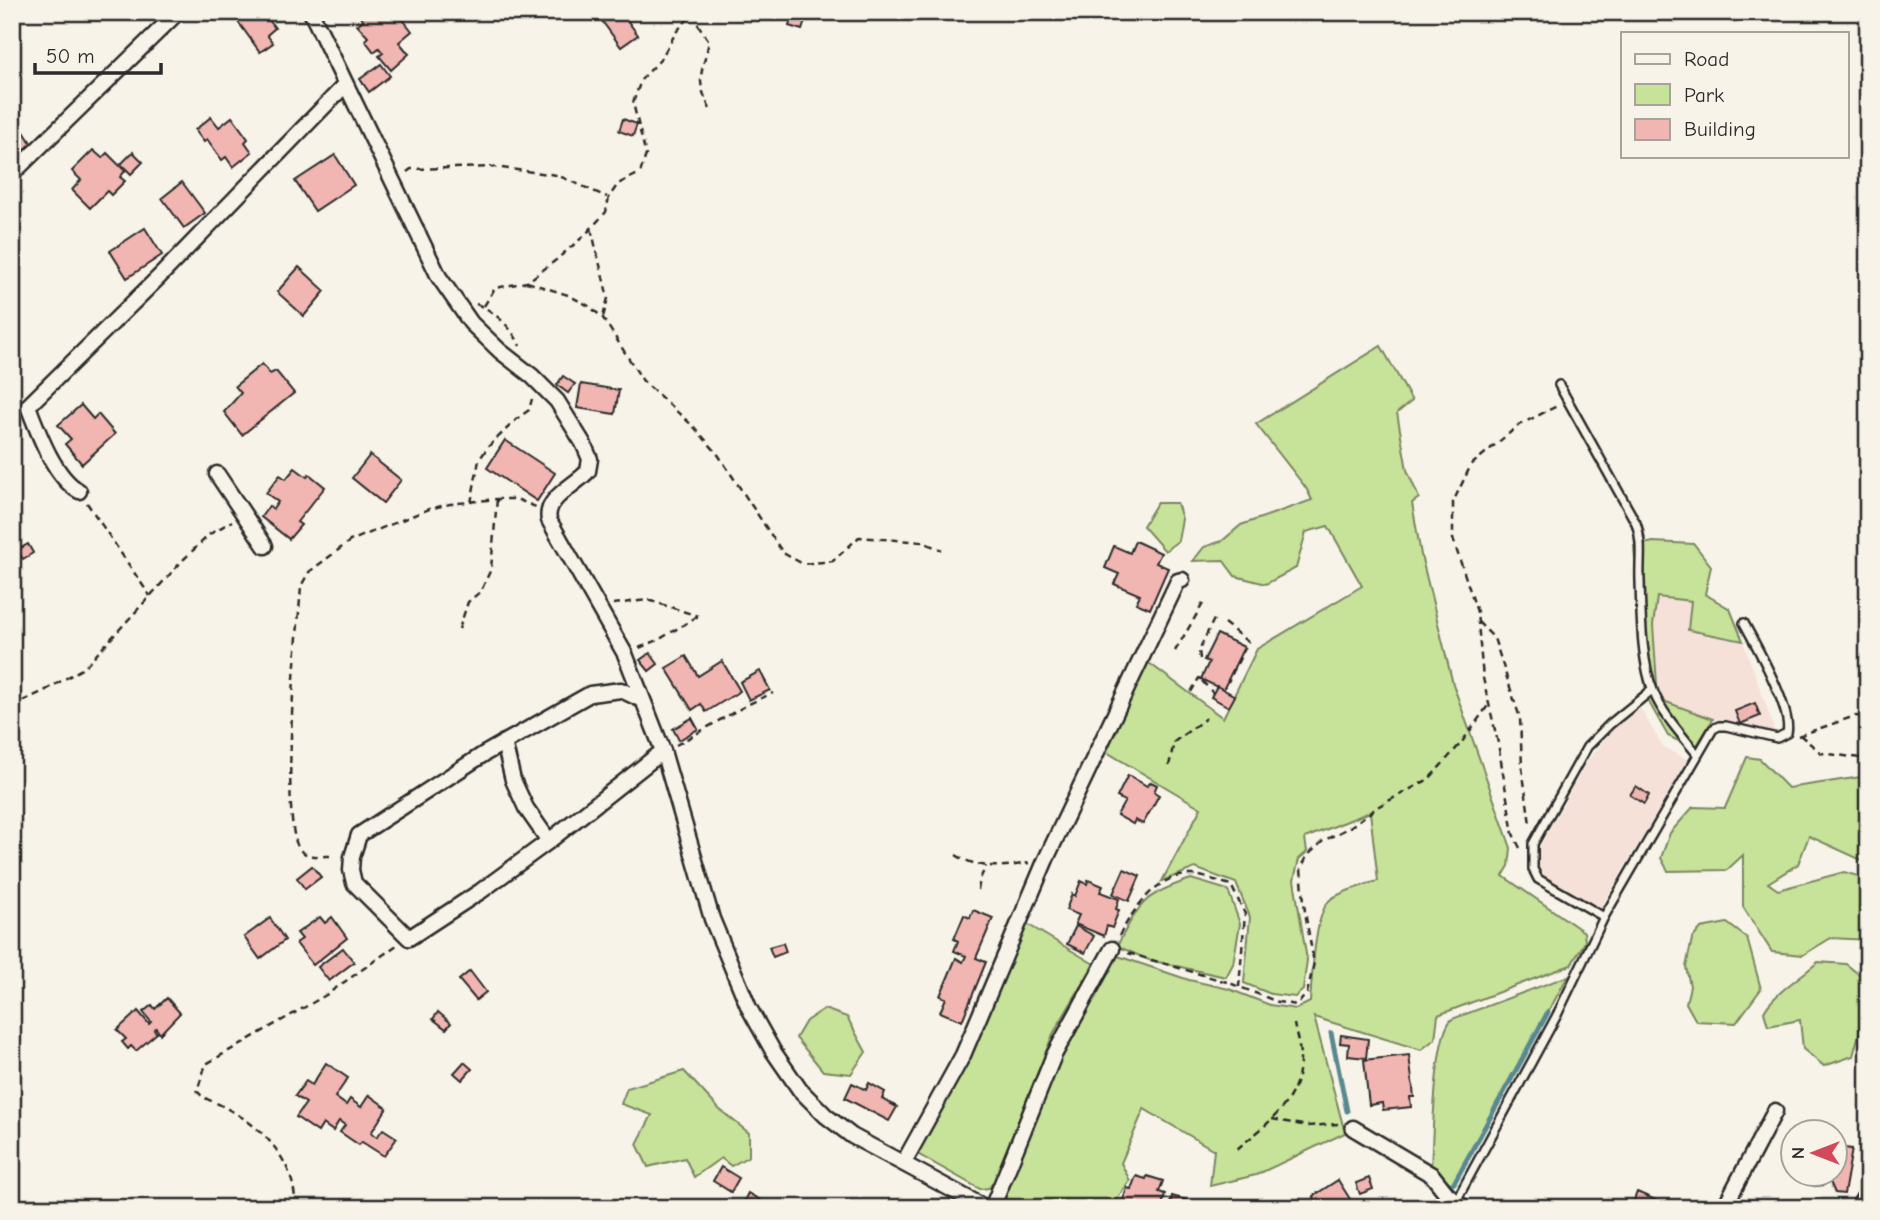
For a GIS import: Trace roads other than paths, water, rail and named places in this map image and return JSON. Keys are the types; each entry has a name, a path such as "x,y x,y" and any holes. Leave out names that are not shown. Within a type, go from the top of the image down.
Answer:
{"street":[{"path":"12,174 178,12"},
{"path":"311,12 450,295 471,323 499,352 532,376 557,401 583,443 590,459 588,471 551,503 547,511 549,520 625,654 663,751 712,919 748,1009 772,1051 800,1090 826,1116 852,1136 986,1208"},
{"path":"79,491 67,482 59,470 38,434 28,406 160,276 345,85"},
{"path":"216,474 265,546"},
{"path":"904,1162 962,1055 1046,859 1161,615 1178,581 1182,580"},
{"path":"642,700 621,690 590,694 504,742 359,835 352,857 354,883 409,938 481,891 549,841 663,751"},
{"path":"504,742 513,780 526,808 549,841"},
{"path":"992,1208 1054,1055 1112,949"},
{"path":"1724,1208 1775,1111"},
{"path":"1353,1128 1432,1175 1460,1204"},
{"path":"1858,1208 1868,1191"}],"lane":[{"path":"1559,385 1641,536 1640,596 1652,690 1664,711 1697,754"},
{"path":"1460,1204 1604,916 1713,729 1719,726 1772,737 1782,737 1787,733 1787,714 1744,623"},
{"path":"1604,916 1543,883 1533,869 1533,844 1587,747 1609,723 1652,690"}],"waterway":[{"path":"1444,1180 1450,1185 1454,1183 1548,1012"},
{"path":"1331,1033 1347,1111"}]}
